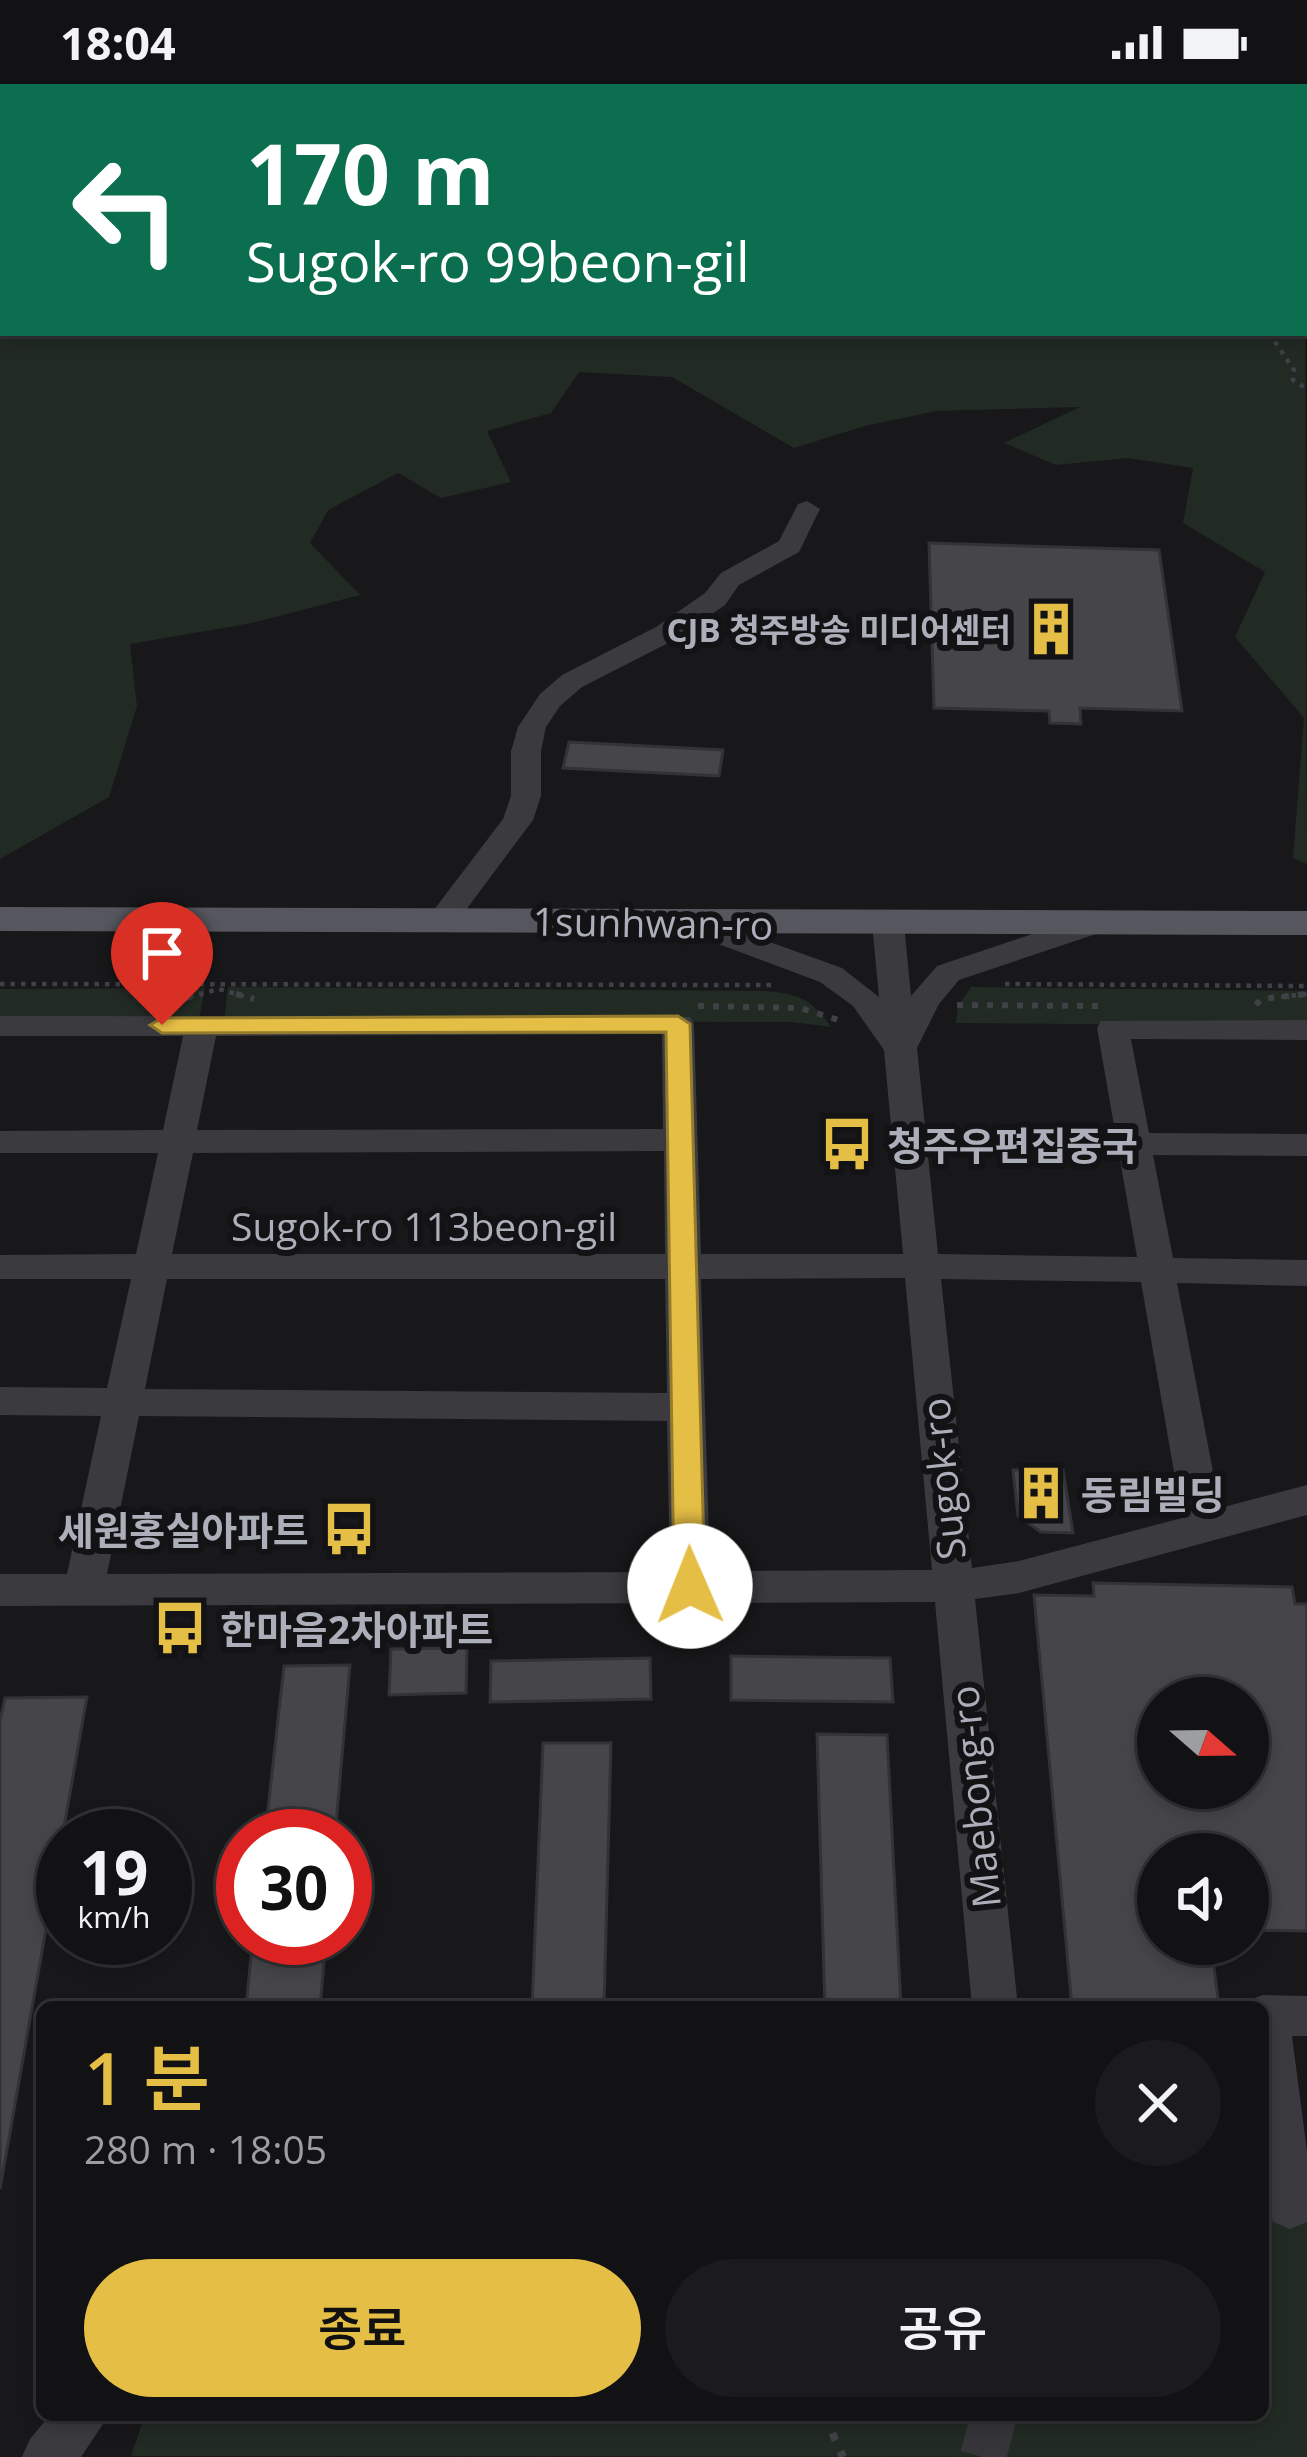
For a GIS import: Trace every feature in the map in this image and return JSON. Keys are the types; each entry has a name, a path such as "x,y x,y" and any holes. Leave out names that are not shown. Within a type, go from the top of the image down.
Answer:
{"main road":[{"name":"1sunhwan-ro","path":"0,919 1307,923"}],"street":[{"path":"442,920 518,820 526,796 524,772 532,727 550,700 572,681 695,615 730,579 790,546 807,509"},
{"path":"689,922 814,965 841,981 864,999 900,1048 925,1000 948,973 1094,924"},
{"name":"Sugok-ro","path":"0,1590 953,1586 888,924"},
{"path":"0,1026 678,1024 690,1586"},
{"path":"84,1590 202,1025"},
{"path":"1204,1528 1113,1028 1307,1030"},
{"path":"0,1142 681,1140"},
{"path":"1135,1144 1307,1145"},
{"name":"Sugok-ro 113beon-gil","path":"0,1267 920,1266 1307,1274"},
{"path":"0,1401 686,1407"},
{"path":"953,1586 1019,1577 1307,1500"},
{"name":"Maebong-ro","path":"953,1586 994,2001"},
{"path":"1279,2015 1290,2206"},
{"path":"48,2457 78,2421"}],"path":[{"path":"1272,336 1294,370 1294,380 1307,389"},
{"path":"0,984 780,985"},
{"path":"1001,984 1307,990"},
{"path":"167,1004 219,989 262,1001"},
{"path":"1253,1008 1261,999 1307,990"},
{"path":"800,1008 848,1023"},
{"path":"827,2421 843,2457"}],"shaded area":[{"path":"0,336 1305,336 1307,864 1293,858 1304,718 1235,637 1265,572 1183,523 1193,468 1128,458 1056,465 1004,443 1080,407 936,411 794,448 672,377 579,372 551,413 487,431 511,482 441,498 398,473 328,510 310,543 360,595 252,623 130,644 137,706 109,797 0,859"},
{"path":"228,987 766,991 804,1000 831,1027 792,1022 224,1021"},
{"path":"971,987 1307,991 1307,1026 956,1023 958,1006"},
{"path":"205,988 199,1019 0,1020 0,989"},
{"path":"1269,2186 1307,2196 1307,2457 131,2456 143,2421 1269,2421"}],"building":[{"name":"CJB 청주방송 미디어센터","path":"929,543 1159,550 1182,711 1080,708 1081,724 1050,723 1049,711 934,708"},
{"path":"569,742 723,750 719,776 563,768"},
{"name":"동림빌딩","path":"1013,1470 1063,1470 1073,1533 1041,1532 1018,1516"},
{"path":"1093,1583 1292,1587 1295,1604 1307,1604 1307,1931 1269,1930 1269,1833 1137,1833 1137,1965 1214,1965 1218,2001 1071,2001 1034,1595 1094,1596"},
{"path":"467,1648 466,1693 389,1695 391,1649"},
{"path":"731,1656 890,1658 893,1702 731,1700"},
{"path":"650,1658 651,1699 490,1702 491,1661"},
{"path":"350,1665 337,1809 268,1809 284,1666"},
{"path":"87,1697 67,1809 36,1809 36,1965 40,1965 0,2189 0,1721 5,1698"},
{"path":"817,1734 887,1735 901,2001 825,2001"},
{"path":"543,1743 611,1743 604,2001 532,2001"},
{"path":"250,1965 324,1965 321,2001 247,2001"}],"tunnel":[{"path":"983,2457 992,2421"}],"place":[{"name":"CJB 청주방송 미디어센터","path":"1051,629"},
{"name":"청주우편집중국","path":"847,1144"},
{"name":"동림빌딩","path":"1041,1493"},
{"name":"세원홍실아파트","path":"349,1529"},
{"name":"한마음2차아파트","path":"180,1628"}],"route":[{"path":"162,1025 678,1024 690,1586"}]}
